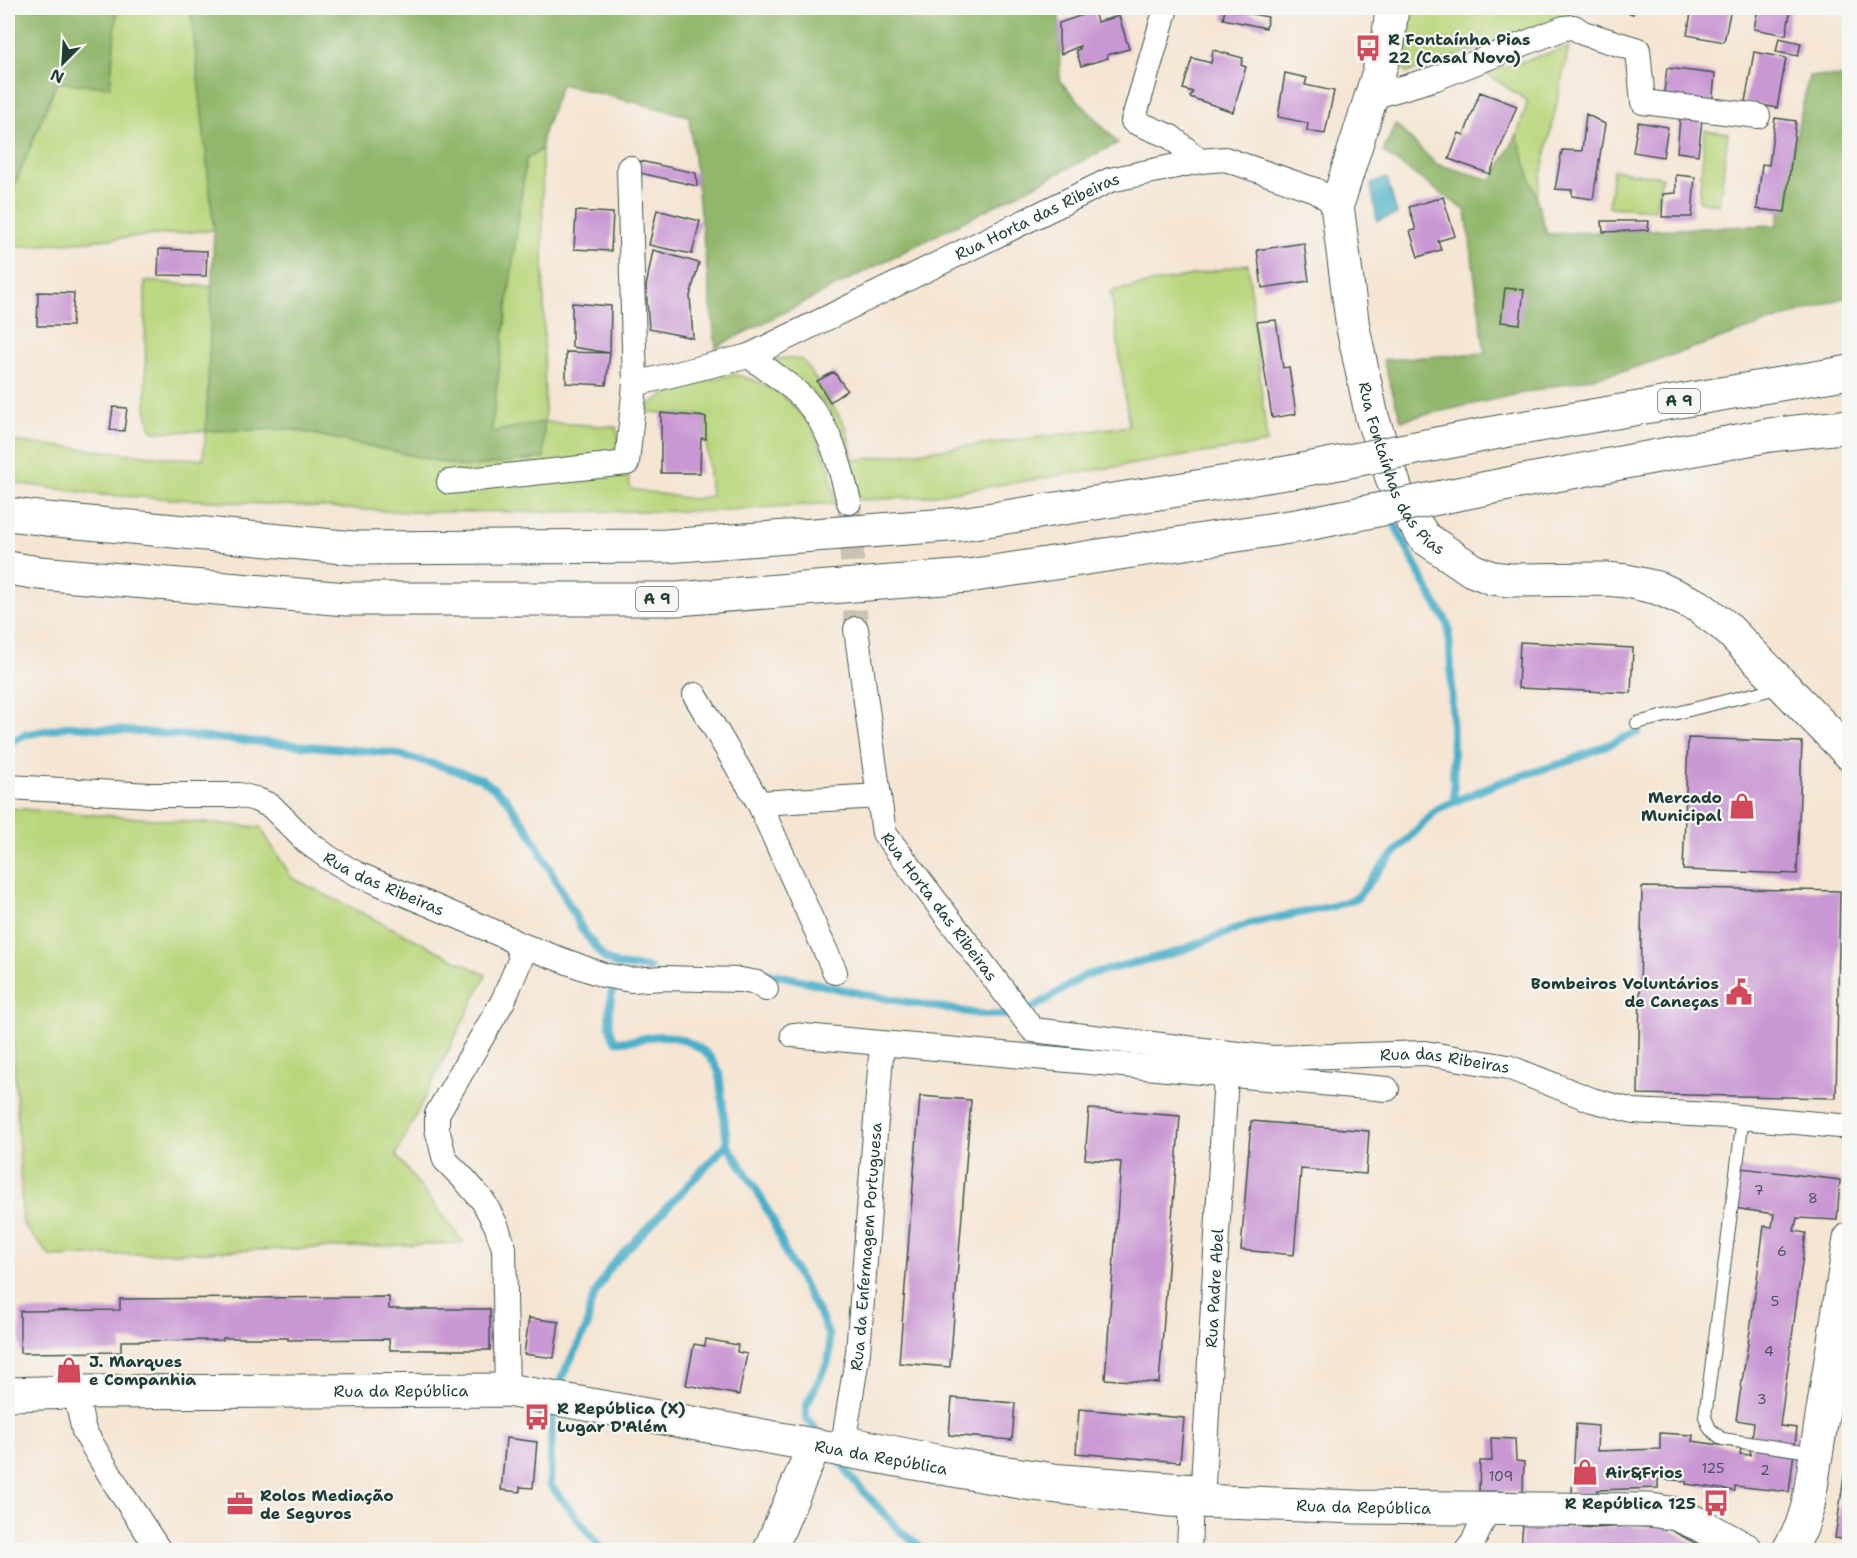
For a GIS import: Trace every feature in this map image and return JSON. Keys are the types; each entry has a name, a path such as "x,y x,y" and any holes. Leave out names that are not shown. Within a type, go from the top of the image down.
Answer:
{"main road":[{"name":"Rua Fontaínhas das Pias","path":"1392,8 1388,43 1337,206 1353,328 1371,417 1400,502 1425,538 1472,570 1492,578 1627,581 1658,588 1698,606 1726,627 1850,754"},
{"name":"A 9","path":"8,514 354,549 666,546 961,524 1292,472 1509,430 1850,372"},
{"name":"A 9","path":"8,568 39,573 346,599 676,599 968,576 1302,525 1770,435 1850,426"},
{"path":"1789,1551 1801,1528 1808,1506 1850,1239"},
{"name":"Rua da República","path":"8,1394 507,1390 834,1443 1026,1483 1170,1500 1198,1495 1356,1507 1651,1510 1676,1514 1701,1525 1746,1551"},
{"path":"770,1551 834,1443"}],"street":[{"path":"1166,8 1133,122 1171,138 1200,161"},
{"path":"1372,97 1436,78 1564,28 1574,27 1582,33 1638,50 1643,102 1758,116"},
{"name":"Rua Horta das Ribeiras","path":"635,384 749,356 1110,180 1200,161 1225,159 1315,190 1337,206"},
{"path":"449,482 627,463 635,384 629,168"},
{"path":"749,356 804,399 823,423 839,460 849,502"},
{"name":"Rua Horta das Ribeiras","path":"856,629 884,833 1033,1030"},
{"path":"695,695 759,803 835,972"},
{"name":"Rua das Ribeiras","path":"8,787 150,795 239,795 255,799 271,806 306,841 328,858 355,873 516,943 603,975 631,980 663,978 741,980 757,983 766,989"},
{"path":"759,803 879,796"},
{"path":"507,1390 504,1248 496,1225 483,1202 445,1160 437,1129 437,1114 503,1001 521,958 516,943"},
{"name":"Rua das Ribeiras","path":"1033,1030 1272,1058 1425,1053 1508,1066 1592,1100 1633,1111 1850,1127"},
{"path":"793,1035 1387,1089"},
{"name":"Rua da Enfermagem Portuguesa","path":"834,1443 858,1352 882,1043"},
{"name":"Rua Padre Abel","path":"1189,1551 1198,1495 1226,1074"},
{"path":"75,1392 84,1431 159,1551"},
{"path":"1467,1551 1473,1543 1488,1508"}],"lane":[{"path":"1637,723 1784,687"},
{"path":"1743,1118 1705,1417 1710,1429 1722,1439 1816,1454"}],"green space":[{"path":"8,8 117,8 110,87 57,82 12,191 8,254 8,143 14,74 8,72"},
{"path":"117,8 191,8 214,230 8,248 12,191 57,82 110,87"},
{"path":"191,8 1059,8 1060,81 1118,143 716,347 689,116 561,84 542,138 542,149 526,159 491,432 544,422 544,458 465,467 290,429 206,431 214,230"},
{"path":"1411,8 1571,8 1569,18 1406,73 1402,65"},
{"path":"1569,47 1536,199 1517,135 1528,101 1485,73"},
{"path":"8,72 14,74 8,143"},
{"path":"1809,76 1849,77 1849,296 1627,370 1401,420 1383,360 1485,353 1466,211 1383,152 1395,124 1436,164 1492,180 1517,135 1547,234 1777,225"},
{"path":"1705,130 1728,133 1719,205 1699,201"},
{"path":"542,149 545,422 616,427 631,489 692,499 711,496 706,417 640,411 664,395 704,381 734,374 779,392 811,424 829,467 836,503 712,511 407,512 103,495 8,482 8,441 203,459 206,431 154,432 150,426 146,408 145,281 213,287 207,431 290,429 465,467 491,433 526,159"},
{"path":"1613,170 1662,177 1655,210 1609,207"},
{"path":"1248,264 1267,443 922,497 860,500 830,412 821,400 770,362 783,358 803,360 846,427 854,460 1129,426 1111,291"},
{"path":"8,808 260,827 292,878 486,975 396,1155 464,1243 51,1257 23,1225 8,942"}],"water":[{"path":"1387,178 1397,214 1377,221 1371,184"}],"building":[{"path":"1610,8 1634,8 1633,14"},
{"path":"1692,8 1731,8 1724,42 1687,35"},
{"path":"1758,8 1791,8 1786,35 1754,29"},
{"path":"1225,9 1268,17 1266,28 1223,19"},
{"path":"1094,11 1097,22 1119,16 1129,49 1081,66 1076,50 1080,49 1080,46 1061,54 1059,23"},
{"path":"1779,38 1801,43 1798,56 1776,52"},
{"path":"1213,50 1243,58 1241,65 1246,67 1233,112 1190,97 1193,92 1183,89 1192,58 1211,63"},
{"path":"1754,52 1786,58 1777,108 1745,102"},
{"path":"1667,68 1715,74 1712,106 1663,100"},
{"path":"1285,73 1307,78 1305,85 1334,91 1325,134 1307,131 1308,123 1278,117"},
{"path":"1480,92 1517,106 1490,174 1449,159 1459,133 1464,135"},
{"path":"1586,114 1605,124 1593,199 1572,196 1572,190 1555,189 1562,150 1582,151"},
{"path":"1680,118 1702,120 1698,155 1677,152"},
{"path":"1775,118 1796,121 1785,212 1757,209 1762,164 1769,165"},
{"path":"1638,122 1668,127 1663,157 1633,152"},
{"path":"640,161 696,173 697,186 640,173"},
{"path":"1676,175 1695,177 1692,217 1662,217 1663,194 1676,193"},
{"path":"1443,197 1455,236 1438,241 1441,250 1418,257 1410,231 1416,230 1409,207"},
{"path":"657,210 700,221 692,254 649,245"},
{"path":"576,211 613,213 611,251 574,249"},
{"path":"1602,221 1649,221 1648,230 1603,232"},
{"path":"1304,243 1309,281 1262,288 1257,250"},
{"path":"159,249 207,251 206,276 158,275"},
{"path":"653,250 699,263 690,296 693,338 649,329 646,287"},
{"path":"1505,288 1524,290 1520,324 1501,322"},
{"path":"38,292 74,293 72,326 37,326"},
{"path":"572,303 611,306 610,353 572,347"},
{"path":"1276,320 1283,368 1289,367 1296,414 1272,418 1257,322"},
{"path":"566,352 610,353 606,385 566,383"},
{"path":"834,372 847,390 830,402 817,381"},
{"path":"113,407 127,408 124,431 110,430"},
{"path":"661,413 706,417 706,439 701,438 700,473 661,473"},
{"path":"1520,642 1633,648 1631,693 1518,688"},
{"name":"Mercado Municipal","path":"1688,738 1802,742 1797,874 1683,870"},
{"name":"Bombeiros Voluntários de Caneças","path":"1642,887 1840,891 1836,1098 1638,1094"},
{"path":"920,1096 971,1100 950,1367 899,1363"},
{"path":"1089,1109 1180,1116 1159,1383 1105,1379 1121,1162 1085,1159"},
{"path":"1251,1121 1369,1131 1366,1174 1301,1169 1294,1255 1241,1250"},
{"path":"1733,1167 1840,1180 1837,1220 1797,1218 1794,1231 1806,1233 1780,1426 1797,1428 1789,1492 1735,1486 1735,1491 1686,1484 1686,1481 1658,1479 1658,1488 1597,1490 1597,1495 1572,1493 1576,1424 1598,1426 1597,1451 1660,1449 1660,1433 1693,1435 1692,1441 1741,1448 1740,1454 1750,1455 1754,1423 1736,1420 1764,1226 1772,1227 1774,1214 1727,1207"},
{"path":"389,1297 389,1309 490,1309 490,1350 390,1350 389,1339 223,1338 223,1340 121,1341 121,1352 20,1353 20,1311 120,1310 120,1299"},
{"path":"529,1318 559,1322 554,1358 524,1354"},
{"path":"706,1339 738,1345 737,1352 747,1354 739,1395 686,1385 694,1344 705,1346"},
{"path":"952,1398 1015,1403 1012,1440 949,1435"},
{"path":"1079,1409 1184,1418 1180,1462 1076,1453"},
{"path":"506,1438 537,1442 533,1488 520,1487 520,1492 501,1490"},
{"path":"1491,1438 1515,1439 1516,1461 1524,1462 1523,1492 1479,1491 1480,1461 1492,1461"},
{"path":"1848,1449 1850,1450 1850,1540 1835,1538"},
{"path":"1523,1522 1594,1528 1630,1526 1667,1528 1708,1550 1521,1550"}],"waterway":[{"path":"1390,515 1448,624 1454,802"},
{"path":"8,743 24,735 70,726 392,753 482,779 506,798 531,834 583,931 604,958 617,965 650,968"},
{"path":"737,969 751,969 867,995 984,1015 1010,1015 1036,1006 1086,975 1174,953 1251,923 1334,906 1357,898 1383,865 1437,809 1498,783 1569,761 1638,732"},
{"path":"614,981 609,1021 616,1041 656,1036 679,1039 706,1053 719,1072 727,1144 756,1189 773,1221 787,1256 828,1334 830,1351 828,1362 806,1406 806,1417 820,1435"},
{"path":"559,1391 561,1379 587,1327 590,1306 611,1266 727,1144"},
{"path":"555,1406 552,1419 550,1485 602,1550"},
{"path":"838,1459 853,1480 902,1533 926,1550"}],"tunnel":[{"path":"849,502 856,629"}],"place":[{"name":"R Fontaínha Pias 22 (Casal Novo)","path":"1368,48"},
{"name":"Mercado Municipal","path":"1742,806"},
{"name":"Bombeiros Voluntários de Caneças","path":"1739,992"},
{"name":"J. Marques e Companhia","path":"69,1370"},
{"name":"R República (X) Lugar D'Além","path":"537,1417"},
{"name":"Air&Frios","path":"1585,1472"},
{"name":"R República 125","path":"1716,1503"},
{"name":"Rolos Mediação de Seguros","path":"240,1504"}]}
